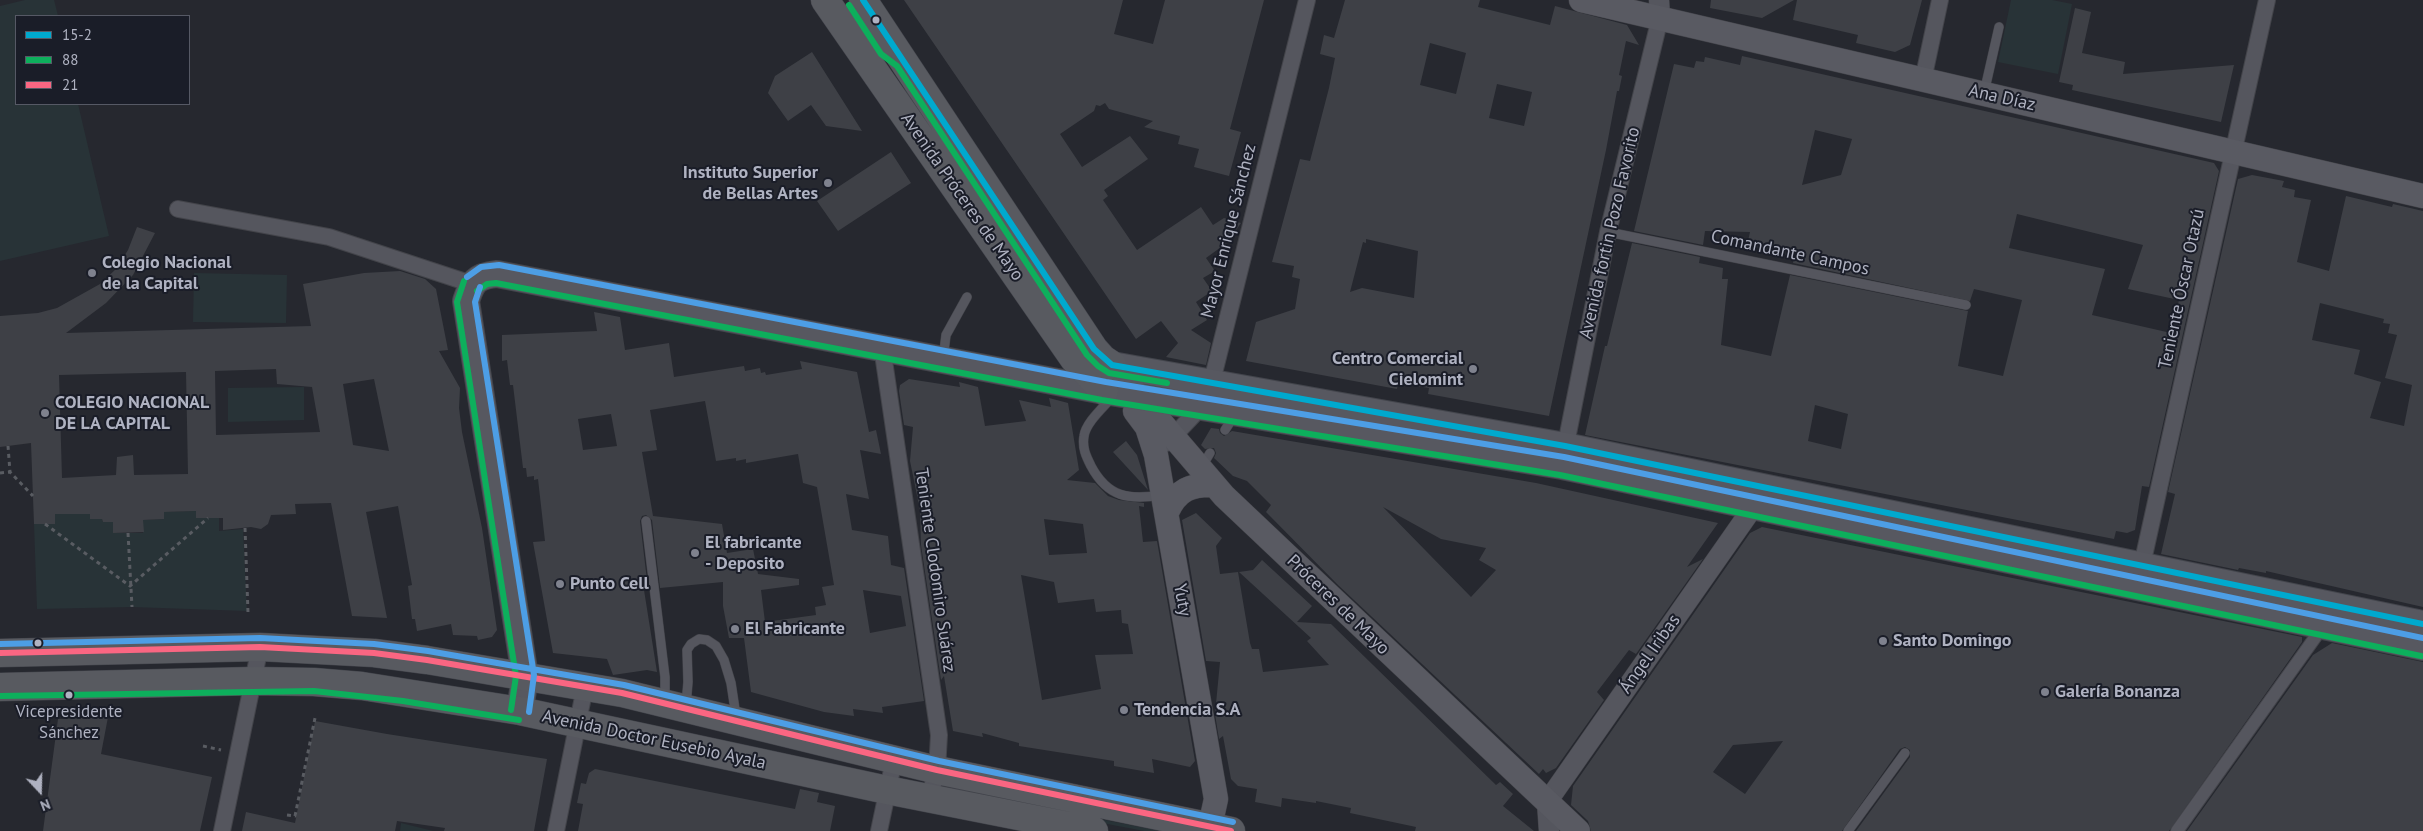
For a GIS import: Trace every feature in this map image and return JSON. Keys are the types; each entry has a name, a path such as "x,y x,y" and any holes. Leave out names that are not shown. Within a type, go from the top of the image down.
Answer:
{"highway":[{"name":"Avenida Próceres de Mayo","path":"825,0 1074,359 1118,394"},
{"name":"Avenida Próceres de Mayo","path":"863,0 1094,349 1112,365"},
{"name":"Avenida Doctor Eusebio Ayala","path":"0,653 260,647 374,653 585,687 675,706 937,770 1217,830"},
{"name":"Avenida Doctor Eusebio Ayala","path":"0,687 254,681 314,682 362,686 520,711 887,790 1094,831"}],"main road":[{"path":"856,0 888,49 903,60"},
{"name":"Ana Díaz","path":"1581,0 1660,9 1923,80 2423,196"},
{"path":"520,711 525,676 466,301 472,284 484,275 497,274 1118,394 1201,407 1230,422 1563,456 1754,506 2139,576 2423,624"},
{"path":"1112,365 1212,381 2139,576 2324,625 2423,646"},
{"name":"Próceres de Mayo","path":"1112,365 1118,394 1205,461 1217,488 1578,831"},
{"name":"Yuty","path":"1118,394 1140,416 1147,427 1156,455 1216,799 1217,830"},
{"path":"1165,503 1172,500 1182,490 1206,485 1214,485 1217,488"}],"street":[{"name":"Mayor Enrique Sánchez","path":"1156,455 1201,407 1212,381 1308,0"},
{"path":"1923,80 1940,0"},
{"name":"Teniente Óscar Otazú","path":"2139,576 2267,0"},
{"name":"Avenida fortin Pozo Favorito","path":"1563,456 1608,232 1660,9"},
{"path":"178,209 329,237 472,284"},
{"name":"Teniente Clodomiro Suárez","path":"882,347 937,718 939,749 937,770 929,798"},
{"name":"Ángel Iribas","path":"1547,802 1754,506"},
{"path":"2177,831 2324,625"},
{"path":"222,831 260,647"},
{"path":"556,831 585,687"},
{"path":"879,831 894,760"},
{"path":"1547,802 1549,831"}],"lane":[{"path":"1984,94 1999,27"},
{"name":"Comandante Campos","path":"1608,232 1966,305"},
{"path":"943,359 946,335 967,297"},
{"path":"1118,394 1084,435 1083,452 1094,471 1110,491 1135,498 1165,503"},
{"path":"646,521 665,676 675,706"},
{"path":"675,706 688,682 687,650 691,644 699,640 707,640 716,646 724,660 732,683 737,721"},
{"path":"1848,831 1906,753"}],"path":[{"path":"8,446 10,472 33,496"},
{"path":"0,472 10,472"},
{"path":"130,586 208,518"},
{"path":"45,524 130,586"},
{"path":"245,528 248,613"},
{"path":"128,533 132,607"},
{"path":"287,815 295,817 315,718"},
{"path":"203,746 222,750"}],"shaded area":[{"path":"25,0 54,0 58,15 15,15 15,105 78,105 109,236 0,261 0,6"},
{"path":"2011,0 2052,0 2072,4 2058,74 1998,62"},
{"path":"194,273 287,275 286,323 193,322"},
{"path":"304,387 304,420 228,422 228,388"},
{"path":"196,511 197,518 219,518 219,531 243,529 247,611 132,607 37,609 34,524 55,524 55,514 90,514 91,519 113,522 113,533 143,533 143,520 164,519 164,512"},
{"path":"956,791 1161,831 1144,831 955,795"},
{"path":"401,823 433,831 400,831"}],"building":[{"path":"904,0 1123,0 1114,34 1153,44 1165,0 1264,0 1230,129 1241,132 1229,176 1194,167 1199,149 1178,144 1180,136 1144,127 1153,121 1109,109 1105,103 1100,106 1096,105 1094,111 1060,134 1082,167 1130,136 1148,159 1104,190 1108,196 1103,200 1137,250 1201,207 1213,225 1224,218 1241,223 1228,242 1206,258 1215,271 1203,278 1212,291 1196,302 1207,320 1191,330 1211,343 1206,365 1166,357 1178,343 1161,321 1136,339"},
{"path":"1345,0 1480,0 1478,7 1550,25 1555,6 1627,25 1639,45 1626,41 1619,75 1622,76 1619,91 1617,91 1549,416 1428,394 1429,388 1398,383 1397,389 1246,361 1256,322 1295,309 1300,279 1292,277 1294,266 1272,262 1300,159 1310,161 1329,88 1335,58 1320,54 1324,35 1334,38","holes":["1430,43 1466,53 1456,94 1420,85","1497,84 1532,92 1524,126 1489,118","1366,239 1418,251 1414,298 1362,288 1350,292 1363,242 1366,243"]},
{"path":"1711,0 1794,0 1762,18 1710,8"},
{"path":"1797,0 1922,0 1910,45 1895,52 1856,43 1858,35 1793,20"},
{"path":"2075,8 2091,12 2082,53 2125,62 2123,74 2234,65 2221,122 2072,90 2073,85 2059,82"},
{"path":"812,52 862,131 826,126 811,105 788,121 768,93 775,76"},
{"path":"1742,56 2214,163 2219,171 2149,487 2142,486 2135,530 2127,533 2116,531 2114,539 1585,435 1605,346 1607,346 1632,243 1700,257 1699,263 1723,268 1722,279 1728,279 1721,345 1771,356 1790,275 1968,311 1958,366 2003,376 2022,300 1974,289 1970,301 1793,263 1794,258 1747,245 1750,232 1705,231 1703,245 1634,231 1674,64 1694,68 1696,61 1704,62 1705,57 1740,65","holes":["1815,130 1852,139 1841,175 1802,185","2017,214 2143,245 2128,289 2179,300 2171,333 2092,315 2105,269 2009,248","1815,405 1848,414 1841,449 1808,441"]},
{"path":"891,152 911,183 838,231 817,201"},
{"path":"2252,175 2284,181 2282,187 2295,190 2294,197 2311,200 2297,262 2329,271 2346,196 2392,207 2393,204 2423,211 2423,607 2266,571 2266,573 2239,568 2238,570 2161,554 2175,494 2168,492 2238,179","holes":["2320,303 2384,319 2383,323 2390,324 2388,333 2397,335 2385,378 2412,385 2404,426 2370,418 2381,382 2354,374 2360,350 2312,340"]},
{"path":"137,227 155,233 133,275 106,303 66,333 311,326 303,284 364,273 400,271 425,279 436,289 448,350 439,351 460,388 459,408 462,432 482,528 497,630 492,637 478,640 477,636 453,635 451,624 417,631 415,619 412,619 408,586 412,585 398,506 366,512 387,618 352,616 331,503 295,504 296,514 271,515 268,524 261,529 251,527 223,530 223,518 196,518 196,511 164,512 164,519 143,520 144,532 113,533 113,522 103,522 102,519 90,519 90,514 55,514 55,524 34,524 31,443 0,447 0,316 38,313 57,308 100,284 116,269 128,250","holes":["276,369 277,384 312,387 320,432 216,435 215,371","186,372 188,474 134,475 133,455 117,457 116,475 62,478 59,375","374,379 389,451 353,445 343,384"]},
{"path":"594,312 620,317 625,350 669,343 674,377 744,366 745,371 760,368 761,373 765,372 766,375 802,369 800,361 857,372 869,432 876,430 881,454 860,450 869,499 846,494 852,530 888,536 891,565 904,568 924,701 882,707 883,713 853,709 854,716 824,712 751,692 744,638 729,638 723,606 723,582 660,588 652,520 646,515 642,516 640,521 648,589 644,590 657,672 647,670 613,675 607,659 553,653 533,542 545,541 538,479 534,480 534,476 527,477 526,468 523,468 513,385 510,385 507,360 502,361 502,335 597,331","holes":["705,401 716,461 736,458 736,461 746,459 746,463 798,454 803,483 817,487 834,585 822,587 826,605 815,607 816,615 765,622 761,590 799,585 799,579 758,574 753,549 727,553 722,524 653,516 642,452 657,450 650,410","611,414 617,446 583,450 578,419","863,590 901,596 906,626 870,633"]},
{"path":"909,379 960,387 959,382 978,387 985,426 1026,421 1019,400 1051,407 1049,398 1068,403 1079,470 1067,480 1095,483 1108,496 1119,500 1144,503 1144,507 1139,506 1143,542 1157,541 1195,761 1190,767 1152,759 1154,773 1114,766 1114,761 1019,746 1019,743 982,733 983,737 953,731 944,676 941,680 921,545 920,510 910,461 913,427 904,425 899,391 900,385","holes":["1044,519 1083,524 1087,553 1049,555","1021,575 1054,582 1058,603 1094,599 1096,612 1121,610 1122,623 1128,624 1133,654 1095,655 1101,689 1042,700"]},
{"path":"1211,428 1219,429 1220,433 1224,436 1232,431 1536,483 1718,523 1687,567 1703,559 1636,654 1629,650 1597,692 1604,700 1556,768 1546,773 1543,769 1539,774 1338,585 1266,512 1271,505 1247,481 1233,476 1214,458 1216,453 1214,448 1205,449 1201,445","holes":["1383,507 1441,539 1486,548 1479,560 1496,570 1471,597"]},
{"path":"1126,441 1137,455 1148,490 1113,452"},
{"path":"1196,513 1222,538 1216,546 1220,574 1238,572 1250,643 1252,649 1259,649 1263,672 1329,665 1307,641 1311,638 1239,572 1253,570 1262,560 1312,606 1297,622 1331,624 1496,785 1500,782 1513,794 1503,806 1534,831 1415,831 1416,827 1350,813 1351,808 1316,801 1316,803 1282,798 1281,807 1255,802 1257,789 1238,786 1231,779 1223,736 1219,739 1215,714 1220,662 1206,661 1182,520"},
{"path":"1762,527 2302,637 2302,642 2169,831 1856,831 1910,757 1910,750 1905,747 1900,749 1842,831 1591,831 1588,821 1571,805 1573,786 1750,533","holes":["1783,741 1745,794 1713,772 1733,745"]},
{"path":"2332,643 2423,662 2423,831 2187,831 2313,655"},
{"path":"108,717 101,754 212,777 200,831 43,831 58,719"},
{"path":"315,721 547,759 534,831 444,831 445,828 397,821 395,831 242,831 246,812 295,823"},
{"path":"595,769 795,809 800,789 819,793 817,802 835,806 830,831 578,831 583,804 577,803 581,783 586,784 589,773"}],"transit line":[{"name":"15-2","path":"863,0 1094,349 1112,365 1565,446 2423,624"},
{"name":"88","path":"849,5 881,54 897,66 1087,355 1098,366 1109,373 1167,383"},
{"path":"467,277 481,267 499,265 1106,382 1564,457 2423,638"},
{"name":"88","path":"464,281 457,302 516,676 511,710"},
{"name":"88","path":"477,291 487,284 496,283 1102,400 1560,475 2421,656"},
{"path":"480,287 475,302 534,675 529,712"},
{"path":"0,644 260,638 374,644 428,651 624,685 939,761 1233,822"},
{"name":"21","path":"0,653 260,647 374,653 427,660 622,693 937,770 1231,831"},
{"name":"88","path":"0,696 314,691 403,701 519,720"}],"place":[{"name":"Instituto Superior de Bellas Artes","path":"828,183"},
{"name":"Colegio Nacional de la Capital","path":"92,273"},
{"name":"Centro Comercial Cielomint","path":"1473,369"},
{"name":"COLEGIO NACIONAL DE LA CAPITAL","path":"45,413"},
{"name":"El fabricante - Deposito","path":"695,553"},
{"name":"Punto Cell","path":"560,584"},
{"name":"El Fabricante","path":"735,629"},
{"name":"Santo Domingo","path":"1883,641"},
{"name":"Galería Bonanza","path":"2045,692"},
{"name":"Vicepresidente Sánchez","path":"69,695"},
{"name":"Tendencia S.A","path":"1124,710"}]}
